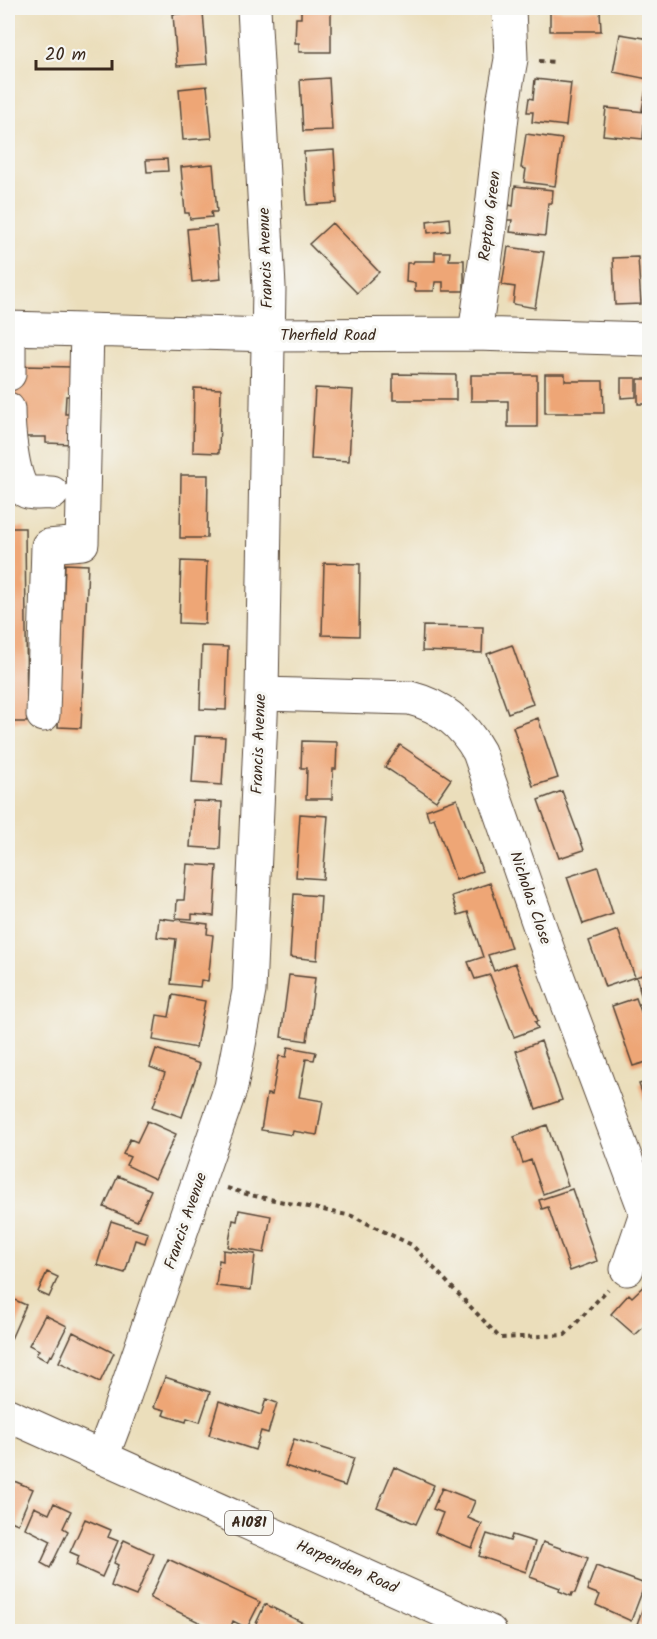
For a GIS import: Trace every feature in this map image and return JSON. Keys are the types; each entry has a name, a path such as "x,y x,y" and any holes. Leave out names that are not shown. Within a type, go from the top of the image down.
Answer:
{"street":[{"name":"Francis Avenue","path":"102,1457 231,1087 249,991 262,694 269,287 254,8"},
{"name":"Repton Green","path":"475,334 504,98 511,59 509,8"},
{"name":"Therfield Road","path":"8,328 268,335 475,334 650,339"},
{"path":"8,328 9,374"},
{"path":"43,715 48,546 82,543 87,330"},
{"path":"8,409 12,457 19,482 24,490 29,492 52,492"},
{"name":"Nicholas Close","path":"262,694 410,698 426,702 454,719 471,739 479,752 646,1213 627,1269"},
{"name":"Harpenden Road","path":"8,1415 490,1632"}],"path":[{"path":"200,1179 250,1195 352,1216 412,1245 500,1338 565,1335 627,1269"}],"building":[{"path":"301,8 331,8 331,52 299,52 299,43 295,43 296,18 301,18"},
{"path":"550,10 600,10 601,31 550,31"},
{"path":"203,12 207,64 177,66 173,14"},
{"path":"620,34 650,39 650,112 642,110 648,79 613,72"},
{"path":"329,78 332,130 303,131 300,80"},
{"path":"535,79 571,83 566,126 532,122 533,112 527,112 529,98 533,99"},
{"path":"207,86 212,138 183,140 179,89"},
{"path":"606,108 645,112 643,139 603,135"},
{"path":"526,134 562,139 555,186 524,182 526,169 521,168"},
{"path":"334,150 337,203 307,205 304,152"},
{"path":"167,159 168,171 147,172 146,160"},
{"path":"213,164 217,212 211,212 212,217 190,219 189,213 185,213 181,167"},
{"path":"515,186 553,190 552,203 548,203 545,236 510,232 512,220 507,220 509,205 513,206"},
{"path":"449,218 450,230 428,233 427,221"},
{"path":"332,223 379,272 357,293 309,244"},
{"path":"216,226 221,279 192,282 187,229"},
{"path":"508,247 544,252 535,308 513,304 515,287 502,285"},
{"path":"435,252 450,252 449,260 464,260 464,291 443,291 443,282 435,282 434,291 415,291 415,283 406,282 407,263 435,261"},
{"path":"638,257 641,304 615,305 613,258"},
{"path":"20,366 74,367 73,396 66,396 65,414 74,414 73,444 46,443 46,437 18,437 8,409 8,374"},
{"path":"393,374 456,375 456,400 393,400"},
{"path":"545,374 565,374 565,381 603,381 604,413 545,413"},
{"path":"471,375 537,375 537,427 508,427 508,401 471,401"},
{"path":"621,378 636,378 636,397 621,398"},
{"path":"638,379 650,379 650,404 638,404"},
{"path":"194,388 221,389 219,453 193,452"},
{"path":"315,388 353,390 349,461 311,459"},
{"path":"181,475 208,475 207,538 180,538"},
{"path":"8,528 25,528 27,722 8,722"},
{"path":"181,561 207,562 205,624 179,623"},
{"path":"324,563 360,564 359,636 322,635"},
{"path":"65,564 88,565 81,728 58,727"},
{"path":"423,626 483,627 482,653 422,651"},
{"path":"512,645 533,704 508,713 487,654"},
{"path":"202,646 228,647 226,710 200,709"},
{"path":"538,718 558,778 533,786 513,727"},
{"path":"195,736 225,737 222,785 192,783"},
{"path":"302,741 337,742 332,799 306,799 307,768 301,768"},
{"path":"400,745 451,779 436,801 385,767"},
{"path":"562,791 584,850 559,858 538,800"},
{"path":"457,799 482,871 456,880 434,818 429,820 426,810"},
{"path":"193,801 222,802 220,849 190,847"},
{"path":"300,814 328,816 323,879 296,877"},
{"path":"187,864 217,866 214,916 192,914 192,919 176,918 177,900 184,900"},
{"path":"598,867 613,914 583,924 567,877"},
{"path":"490,883 511,948 488,955 494,971 515,963 538,1021 535,1022 538,1028 514,1037 490,975 475,979 468,962 483,957 468,912 458,915 452,896"},
{"path":"294,894 321,896 317,960 290,957"},
{"path":"159,918 208,924 207,934 213,935 208,981 201,980 200,987 171,984 176,939 157,937"},
{"path":"618,930 635,977 605,987 589,941"},
{"path":"650,972 650,983 639,986 636,977"},
{"path":"289,975 315,978 307,1041 281,1037"},
{"path":"650,985 650,996 642,998 639,988"},
{"path":"173,995 205,1001 196,1048 153,1040 157,1015 169,1017"},
{"path":"636,998 650,1036 650,1061 633,1066 612,1006"},
{"path":"541,1041 562,1100 536,1109 516,1051"},
{"path":"288,1047 316,1052 314,1060 306,1059 299,1097 323,1101 317,1135 293,1131 292,1135 261,1130 267,1094 272,1095 279,1056 286,1057"},
{"path":"156,1049 200,1064 182,1117 153,1107 165,1073 150,1067"},
{"path":"650,1081 650,1112 649,1112 639,1084"},
{"path":"147,1121 176,1134 155,1179 126,1165 130,1157 123,1154 130,1139 137,1142"},
{"path":"547,1125 568,1185 543,1194 531,1160 523,1163 514,1137"},
{"path":"118,1176 151,1190 137,1221 104,1207"},
{"path":"572,1189 597,1261 570,1271 548,1207 542,1209 539,1200"},
{"path":"239,1210 271,1216 264,1253 228,1247 233,1220 237,1221"},
{"path":"111,1221 148,1233 145,1243 135,1240 125,1273 97,1265"},
{"path":"223,1250 255,1254 251,1290 216,1286 219,1260 223,1261"},
{"path":"47,1272 58,1277 49,1297 38,1292"},
{"path":"650,1280 650,1321 635,1335 611,1314 629,1294 632,1297"},
{"path":"8,1297 26,1305 11,1339 8,1337"},
{"path":"45,1315 67,1326 52,1356 50,1355 47,1361 36,1355 39,1350 29,1345"},
{"path":"73,1332 114,1353 100,1382 59,1362"},
{"path":"165,1377 210,1392 200,1422 187,1418 186,1422 163,1415 165,1410 154,1407"},
{"path":"266,1399 277,1403 268,1433 261,1431 255,1450 209,1435 219,1401 261,1415"},
{"path":"294,1439 354,1458 345,1486 285,1466"},
{"path":"394,1467 434,1485 416,1524 377,1507"},
{"path":"14,1481 33,1489 18,1524 8,1520 8,1484 11,1486"},
{"path":"442,1488 475,1501 468,1518 482,1524 472,1548 435,1533 443,1513 433,1509"},
{"path":"54,1503 71,1511 63,1528 68,1531 50,1568 41,1563 51,1541 25,1528 34,1507 49,1514"},
{"path":"85,1519 111,1530 108,1537 118,1541 102,1577 76,1565 79,1556 70,1552"},
{"path":"487,1534 510,1541 512,1535 535,1542 526,1572 479,1556"},
{"path":"124,1540 154,1554 136,1596 111,1586 118,1565 114,1563"},
{"path":"543,1542 588,1558 575,1593 571,1596 559,1591 560,1588 530,1577"},
{"path":"168,1559 260,1602 247,1628 233,1621 229,1632 219,1632 150,1598"},
{"path":"596,1566 645,1584 631,1621 596,1605 600,1595 587,1590"},
{"path":"650,1589 650,1628 637,1624"},
{"path":"265,1604 315,1629 314,1632 252,1632"}]}
